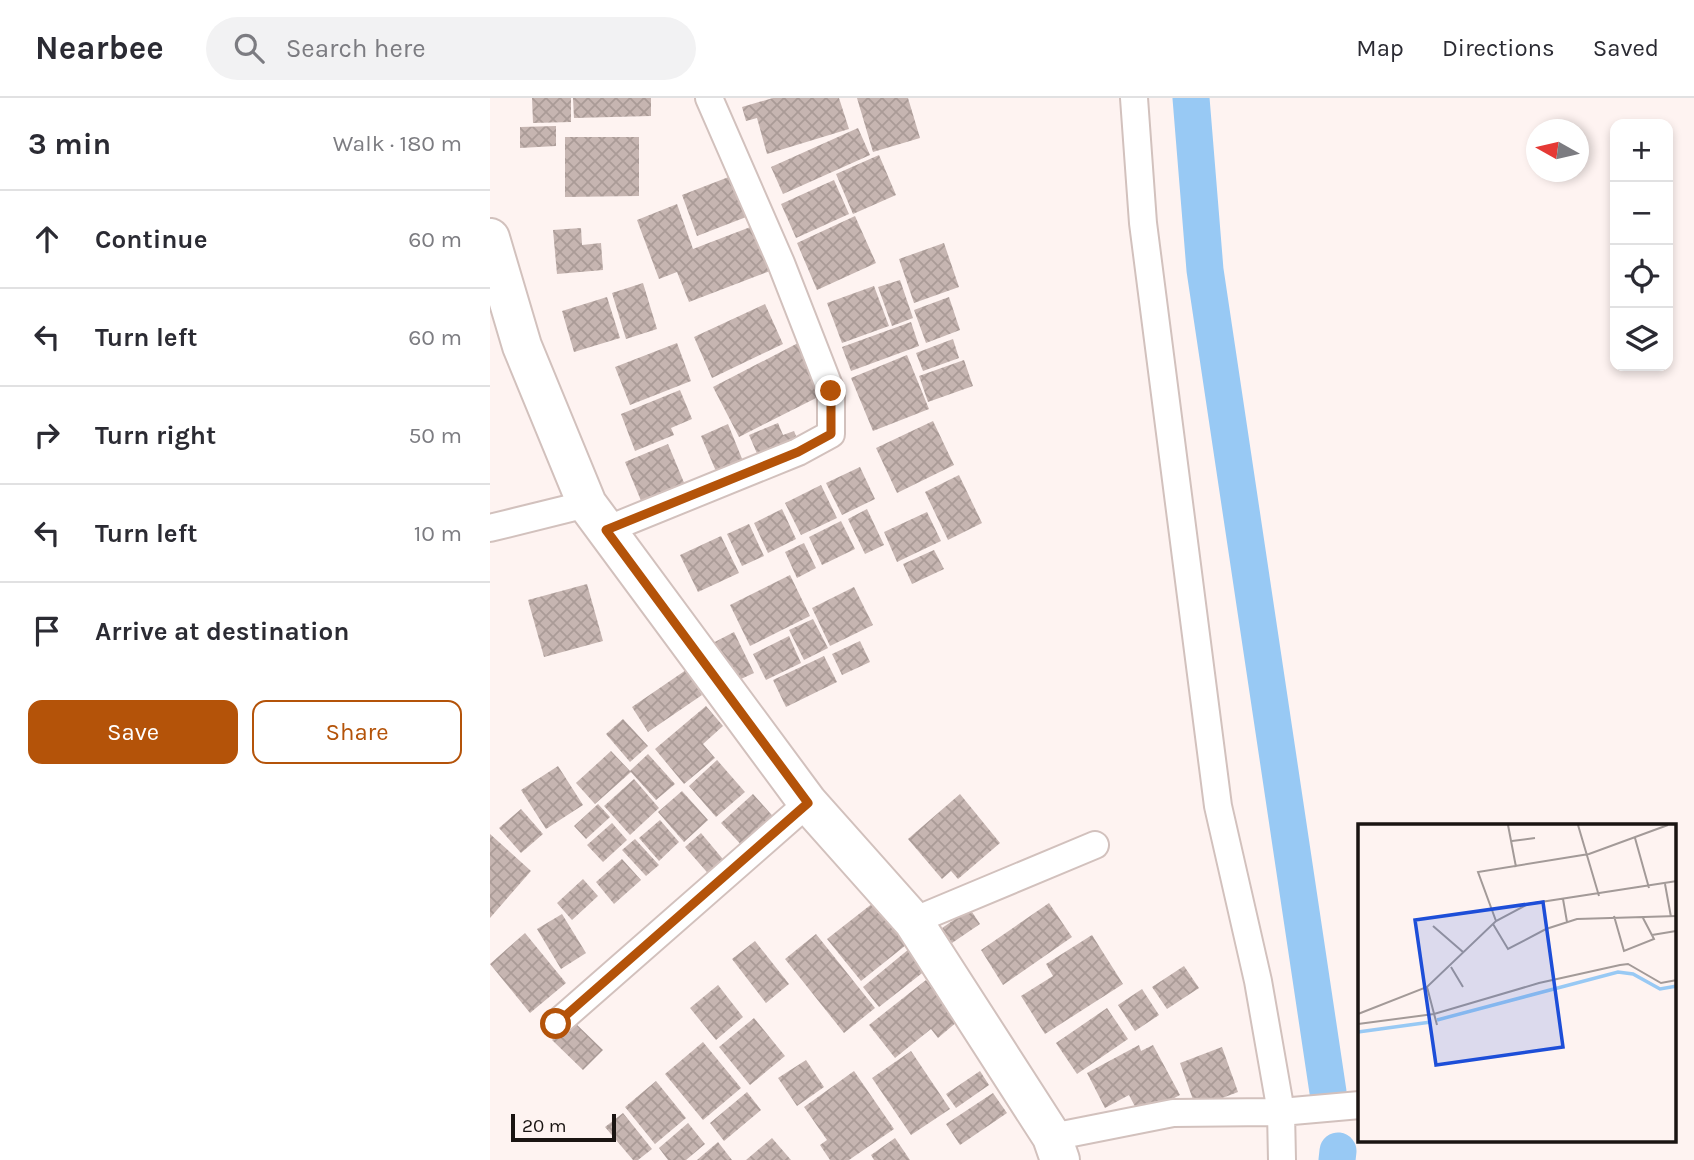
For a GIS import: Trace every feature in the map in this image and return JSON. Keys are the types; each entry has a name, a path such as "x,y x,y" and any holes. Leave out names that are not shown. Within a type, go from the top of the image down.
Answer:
{"street":[{"path":"490,528 596,517 798,452 831,434 831,391 781,263 709,98"},
{"path":"1133,98 1144,237 1218,806 1258,981 1281,1112 1282,1160"},
{"path":"490,238 522,346 596,517 808,803 913,921 1056,1149 1173,1113 1281,1112 1358,1105"},
{"path":"556,1024 808,803"},
{"path":"913,921 1095,845"}],"building":[{"path":"532,98 571,98 571,122 533,123"},
{"path":"573,98 651,98 651,116 574,118"},
{"path":"773,98 839,98 849,129 767,154 757,118 746,121 742,107"},
{"path":"857,98 908,98 920,138 873,152"},
{"path":"556,126 556,146 520,148 520,127"},
{"path":"858,128 870,155 783,194 771,167"},
{"path":"565,137 639,137 639,196 565,197"},
{"path":"879,155 896,195 853,214 836,174"},
{"path":"739,173 754,214 697,236 682,195"},
{"path":"834,180 849,214 796,238 781,204"},
{"path":"677,204 693,249 753,226 770,271 689,302 677,272 659,279 637,220"},
{"path":"855,216 876,263 817,290 797,243"},
{"path":"581,228 582,245 601,243 603,270 557,274 553,230"},
{"path":"944,243 959,287 914,303 899,259"},
{"path":"900,280 913,318 892,326 878,287"},
{"path":"643,283 657,329 626,339 612,293"},
{"path":"874,286 889,326 842,343 827,303"},
{"path":"607,297 620,338 574,352 562,311"},
{"path":"949,297 960,330 926,343 914,310"},
{"path":"765,304 783,344 712,378 694,337"},
{"path":"911,322 919,346 851,371 842,347"},
{"path":"953,339 959,358 923,371 916,353"},
{"path":"677,343 691,381 630,405 615,367"},
{"path":"798,343 824,394 739,437 713,387"},
{"path":"907,355 929,409 873,431 851,378"},
{"path":"964,360 973,386 928,402 919,376"},
{"path":"680,390 692,419 671,428 674,435 635,451 621,414"},
{"path":"933,421 954,465 897,493 876,448"},
{"path":"778,423 783,435 794,431 801,448 762,465 749,435"},
{"path":"728,424 747,471 721,483 701,436"},
{"path":"668,444 685,485 642,503 625,462"},
{"path":"860,467 875,499 842,515 826,483"},
{"path":"959,475 982,523 948,540 925,492"},
{"path":"821,485 837,518 801,535 785,503"},
{"path":"782,509 796,539 768,553 754,523"},
{"path":"867,509 884,545 865,554 848,519"},
{"path":"927,512 941,541 897,562 884,532"},
{"path":"841,521 855,549 822,565 809,537"},
{"path":"749,524 764,556 742,566 727,534"},
{"path":"721,536 739,573 698,592 680,555"},
{"path":"804,543 816,568 797,578 785,552"},
{"path":"934,550 944,569 912,584 903,564"},
{"path":"790,575 810,616 750,646 730,605"},
{"path":"587,584 603,641 544,657 528,600"},
{"path":"854,587 873,625 830,646 812,608"},
{"path":"813,619 828,648 804,660 789,630"},
{"path":"734,632 754,673 728,685 709,645"},
{"path":"789,636 801,663 766,680 753,654"},
{"path":"860,641 870,662 842,675 832,654"},
{"path":"824,656 837,682 786,707 773,680"},
{"path":"686,670 702,695 648,732 632,707"},
{"path":"706,706 723,726 703,744 715,758 684,784 655,749"},
{"path":"623,719 648,746 630,762 606,734"},
{"path":"611,751 631,772 595,804 576,783"},
{"path":"648,754 675,784 656,800 630,771"},
{"path":"717,760 745,792 716,817 689,786"},
{"path":"558,766 583,805 546,829 521,790"},
{"path":"634,779 659,808 630,835 604,806"},
{"path":"682,791 708,820 684,842 658,812"},
{"path":"753,794 778,822 746,850 721,823"},
{"path":"960,794 1000,843 958,879 951,871 942,879 908,839"},
{"path":"598,804 610,817 586,839 574,826"},
{"path":"521,809 543,834 521,853 499,828"},
{"path":"660,820 679,842 659,861 639,838"},
{"path":"612,823 627,840 603,862 587,845"},
{"path":"701,833 727,864 712,878 685,847"},
{"path":"490,834 531,871 490,918"},
{"path":"635,839 659,865 646,876 622,850"},
{"path":"622,859 641,880 614,904 596,882"},
{"path":"583,879 598,896 572,920 557,903"},
{"path":"873,903 906,945 861,981 827,939"},
{"path":"1049,903 1072,937 1003,985 981,950"},
{"path":"970,909 980,924 952,943 942,928"},
{"path":"562,914 586,953 561,969 537,929"},
{"path":"525,933 566,983 530,1013 490,964"},
{"path":"816,934 875,1008 844,1033 785,959"},
{"path":"1092,935 1123,984 1045,1034 1021,996 1053,976 1046,964"},
{"path":"755,941 789,984 766,1003 732,959"},
{"path":"909,949 926,970 879,1007 863,987"},
{"path":"1184,966 1199,988 1167,1009 1152,987"},
{"path":"926,980 958,1021 938,1038 931,1029 895,1058 869,1025"},
{"path":"718,985 743,1017 716,1040 690,1008"},
{"path":"1142,989 1159,1015 1135,1031 1118,1005"},
{"path":"1107,1008 1128,1039 1077,1074 1056,1043"},
{"path":"754,1018 785,1056 750,1085 719,1047"},
{"path":"572,1020 603,1050 583,1070 552,1040"},
{"path":"703,1042 741,1088 703,1120 665,1074"},
{"path":"1139,1045 1141,1051 1153,1045 1180,1095 1140,1116 1129,1095 1105,1108 1087,1073"},
{"path":"1222,1047 1238,1092 1196,1108 1180,1063"},
{"path":"911,1051 950,1109 911,1135 872,1078"},
{"path":"806,1060 824,1087 797,1106 778,1078"},
{"path":"854,1071 894,1129 849,1160 830,1160 820,1145 827,1140 804,1107"},
{"path":"980,1071 989,1085 956,1108 946,1094"},
{"path":"656,1081 686,1118 655,1144 625,1107"},
{"path":"747,1092 761,1110 724,1141 710,1123"},
{"path":"993,1093 1007,1113 960,1145 946,1124"},
{"path":"623,1113 652,1149 638,1160 633,1160 605,1127"},
{"path":"688,1123 705,1144 686,1160 668,1160 659,1148"},
{"path":"772,1138 791,1160 746,1160"},
{"path":"895,1138 910,1160 874,1160 871,1155"},
{"path":"718,1142 732,1160 697,1160"}],"waterway":[{"path":"1191,98 1205,270 1328,1092"},
{"path":"1337,1160 1338,1151"}],"route":[{"path":"556,1024 808,803 606,530 798,452 831,434 831,391"}]}
